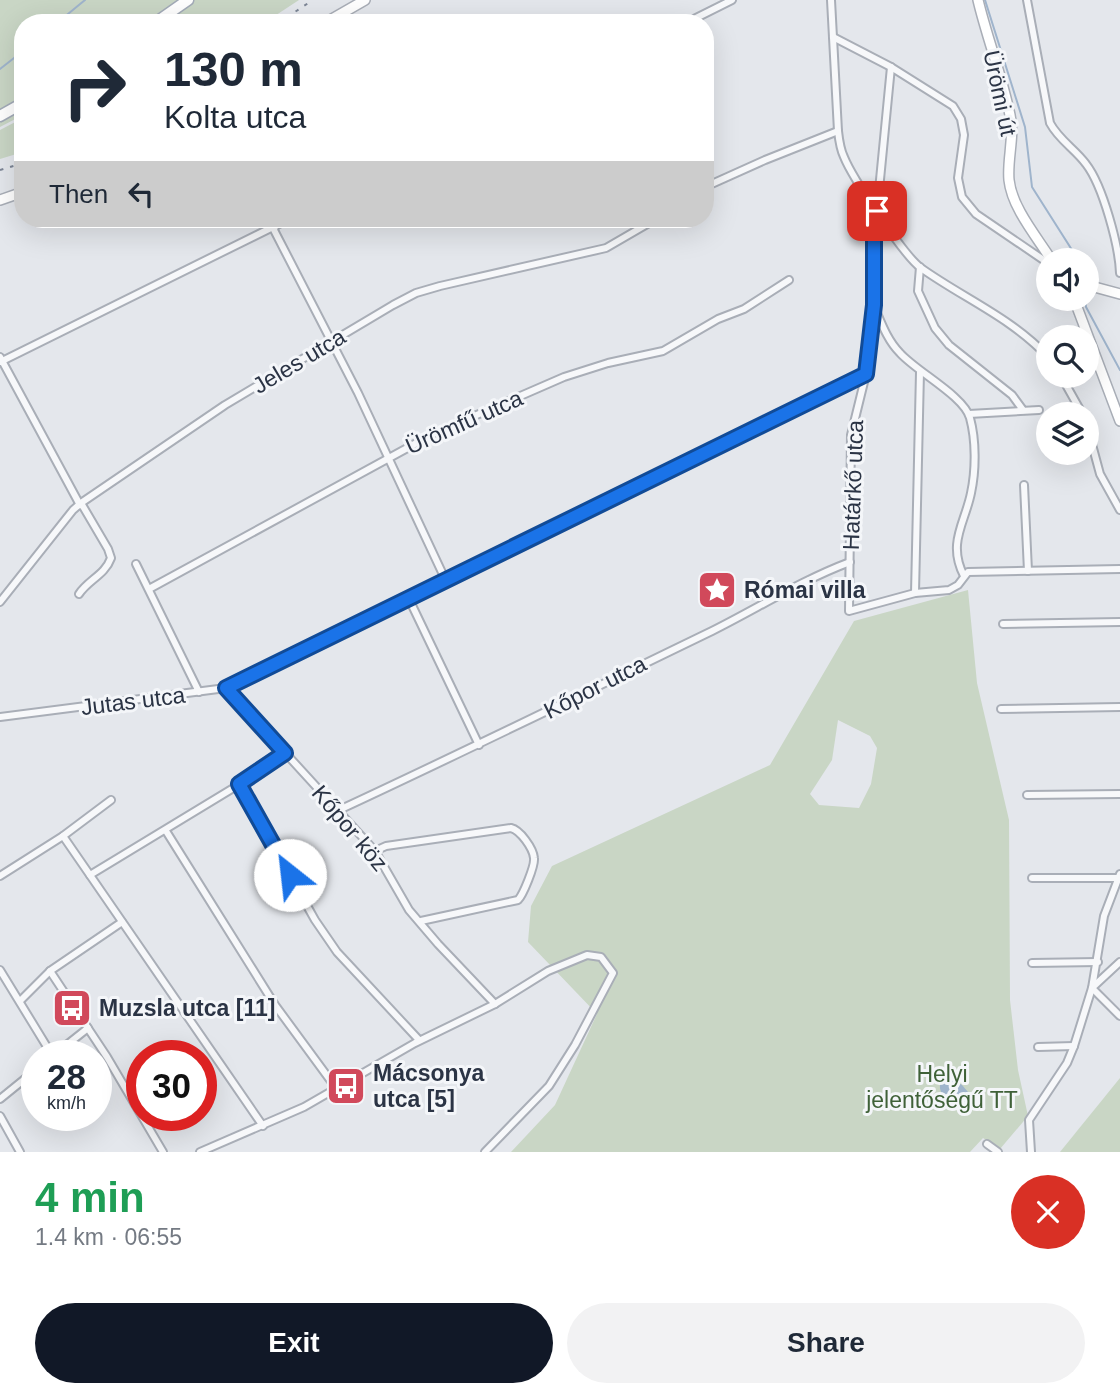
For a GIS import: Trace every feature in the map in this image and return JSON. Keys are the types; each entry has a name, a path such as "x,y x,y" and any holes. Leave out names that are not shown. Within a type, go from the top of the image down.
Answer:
{"main road":[{"path":"341,14 365,0"},
{"name":"Ürömi út","path":"978,0 1010,114 1013,142 1009,177 1011,189 1042,248"},
{"path":"166,14 181,2"},
{"path":"1099,289 1120,295"},
{"path":"1079,311 1120,421"}],"street":[{"path":"704,14 732,0"},
{"path":"831,0 838,131 840,147 849,168 877,211 920,267 1011,325 1036,347"},
{"path":"1027,0 1051,123 1055,132 1089,167 1117,243 1120,273"},
{"path":"833,37 948,101 961,119 964,141 958,182 962,197 970,208 991,226 1036,253"},
{"name":"Határkő utca","path":"891,67 874,241 874,305 866,374 851,435 849,611 915,593"},
{"path":"714,183 838,131"},
{"path":"79,594 86,584 105,570 111,558 1,360 264,228"},
{"path":"274,228 332,341 446,581"},
{"name":"Jeles utca","path":"0,602 80,504 225,405 393,305 416,293 606,248 640,228"},
{"path":"920,267 918,291 934,328 949,345 1012,395 1023,410"},
{"name":"Ürömfű utca","path":"149,589 387,457 466,418 564,377 608,363 663,351 718,319 744,309 789,280"},
{"path":"874,305 893,346 920,372 961,402 969,414 974,439 974,473 971,494 957,542 964,576"},
{"path":"920,372 915,593 949,590 958,585 968,572 1120,569"},
{"name":"Jutas utca","path":"0,717 226,688 866,374"},
{"path":"969,414 1036,410"},
{"path":"1098,465 1120,510"},
{"path":"1024,485 1028,571"},
{"name":"Kőpor utca","path":"339,810 479,745 717,628 821,573 850,562"},
{"path":"136,564 199,692"},
{"path":"409,598 479,745"},
{"path":"1003,624 1120,622"},
{"name":"Kőpor köz","path":"226,688 375,850 410,910 495,1004"},
{"path":"1001,709 1120,707"},
{"path":"90,876 166,831 285,753"},
{"path":"239,784 315,920 337,952 419,1040"},
{"path":"1027,795 1120,794"},
{"path":"0,876 63,836 111,800"},
{"path":"375,850 386,846 511,828 518,830 534,854 523,895 518,900 421,921"},
{"path":"166,831 275,1005 336,1088"},
{"path":"63,836 262,1126"},
{"path":"1031,1152 1029,1120 1067,1063 1074,1046 1098,962 1104,916 1119,876 1032,878"},
{"path":"20,1001 50,971 122,922"},
{"path":"200,1152 304,1107 419,1040 495,1004 548,971 587,955 601,957 613,974 575,1045 549,1086 485,1152"},
{"path":"1092,988 1120,961"},
{"path":"1032,963 1098,962"},
{"path":"0,970 44,1040"},
{"path":"50,971 163,1152"},
{"path":"1092,988 1120,1016"},
{"path":"72,1040 88,1028"},
{"path":"1038,1047 1074,1046"},
{"path":"0,1099 21,1082"},
{"path":"0,1116 20,1152"},
{"path":"987,1144 998,1152"}],"green space":[{"path":"0,0 299,0 278,14 14,14 14,120 0,127"},
{"path":"14,123 14,155 0,159 0,130"},
{"path":"968,590 977,683 1009,820 1010,1000 1018,1070 1028,1116 1000,1149 983,1138 970,1152 511,1152 555,1105 597,1014 528,942 531,906 552,866 770,765 854,621","holes":["838,720 870,736 877,748 871,784 859,808 819,805 810,794 832,760"]},
{"name":"Helyi jelentőségű TT","path":"1120,1078 1120,1152 1060,1152"}],"water":[{"path":"947,1075 968,1092 965,1104 959,1107 949,1101 940,1089 942,1080"}],"waterway":[{"path":"68,14 85,0"},
{"path":"985,0 1025,127 1032,187 1071,248"},
{"path":"0,69 14,58"},
{"path":"1088,311 1120,370"}],"railway":[{"path":"292,14 313,0"},
{"path":"0,170 14,166"}],"place":[{"name":"Római villa","path":"717,590"},
{"name":"Muzsla utca [11]","path":"72,1008"},
{"name":"Mácsonya utca [5]","path":"346,1086"}],"route":[{"path":"290,875 239,784 285,753 226,688 866,374 874,305 877,211"}]}
